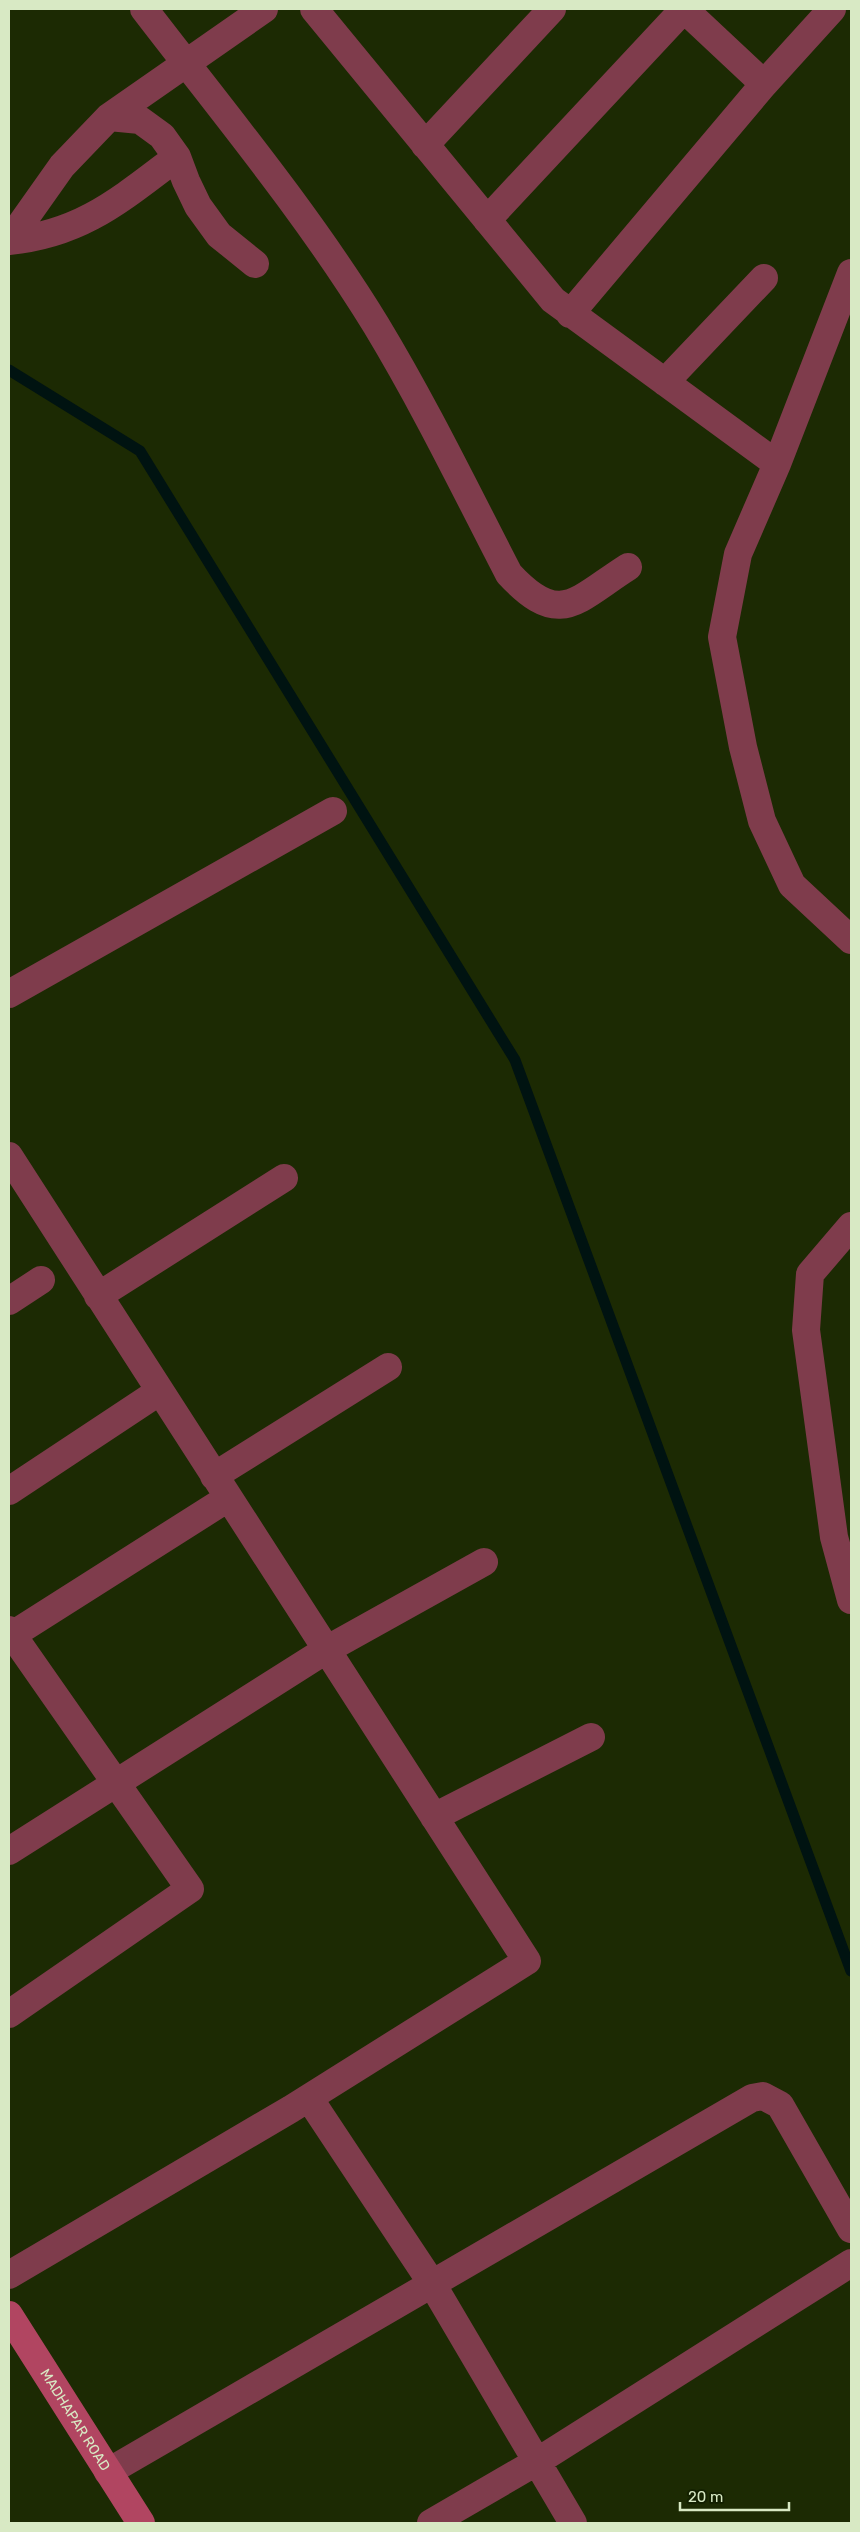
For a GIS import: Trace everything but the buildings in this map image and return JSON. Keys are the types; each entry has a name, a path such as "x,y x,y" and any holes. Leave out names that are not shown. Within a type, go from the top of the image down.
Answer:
{"main road":[{"name":"MADHAPAR ROAD","path":"9,2315 141,2523"}],"street":[{"path":"144,9 265,165 374,323 420,401 509,574 527,594 546,605 567,606 628,567"},
{"path":"9,241 62,166 109,117 264,9"},
{"path":"314,9 553,300 777,464"},
{"path":"425,145 552,9"},
{"path":"487,220 684,9 764,84"},
{"path":"570,314 764,84 832,9"},
{"path":"109,117 140,120 162,136 177,157 186,182 198,206 219,235 255,264"},
{"path":"9,241 37,238 78,225 108,209 177,157"},
{"path":"851,274 777,464 738,554 722,637 743,747 762,821 792,885 851,940"},
{"path":"665,382 764,278"},
{"path":"9,994 333,811"},
{"path":"9,1156 526,1961 309,2098 9,2275"},
{"path":"98,1296 284,1178"},
{"path":"851,1226 810,1274 806,1330 834,1537 851,1600"},
{"path":"9,1301 41,1280"},
{"path":"9,2014 190,1889 10,1634 221,1487 388,1367"},
{"path":"9,1491 160,1391"},
{"path":"9,1851 326,1650 484,1562"},
{"path":"434,1817 591,1737"},
{"path":"108,2472 431,2282 752,2098 763,2096 780,2105 851,2229"},
{"path":"309,2098 431,2282 573,2523"},
{"path":"431,2523 538,2461 851,2262"}],"waterway":[{"path":"9,370 140,451 515,1060 851,1971"}]}
